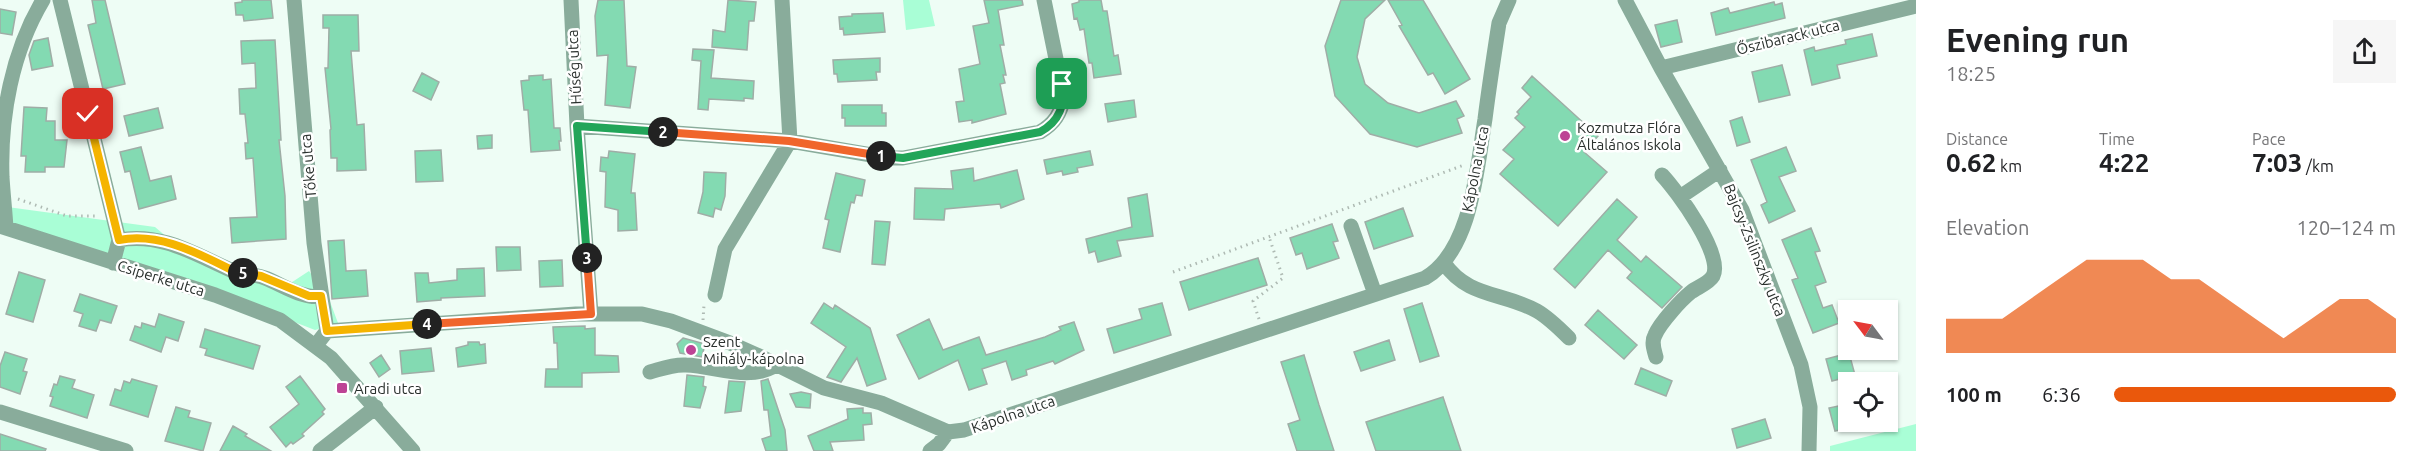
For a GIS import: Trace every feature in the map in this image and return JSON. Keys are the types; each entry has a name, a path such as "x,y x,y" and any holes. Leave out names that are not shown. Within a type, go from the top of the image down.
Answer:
{"street":[{"path":"3,227 3,125 17,54 30,22 43,0"},
{"path":"60,0 119,240 113,263"},
{"name":"Tőke utca","path":"294,0 314,243 327,331"},
{"name":"Hűség utca","path":"571,0 577,126 591,314"},
{"path":"716,295 725,249 789,141 782,0"},
{"path":"577,126 789,141 889,158 903,158 1040,132 1051,126 1060,113 1064,98 1044,0"},
{"name":"Kápolna utca","path":"948,432 964,430 1425,278 1444,263 1455,246 1464,222 1475,184 1499,23 1509,0"},
{"name":"Bajcsy-Zsilinszky utca","path":"1625,0 1742,210 1801,365 1810,407 1809,451"},
{"name":"Őszibarack utca","path":"1661,68 1916,6"},
{"path":"1680,197 1720,170"},
{"path":"1656,357 1653,345 1655,335 1688,295 1712,279 1714,271 1713,261 1702,232 1680,197 1662,175"},
{"path":"1351,226 1375,294"},
{"name":"Csiperke utca","path":"3,227 264,312 280,320 316,345 345,373 413,451"},
{"path":"119,240 133,237 163,241 198,253 236,272 261,276 309,296 321,296"},
{"path":"1444,263 1453,276 1467,286 1536,311 1569,338"},
{"path":"316,345 327,331 591,314 642,314 657,317 730,343 824,388 881,403 948,432 930,451"},
{"path":"650,372 672,365 685,364 758,374 776,364"},
{"path":"320,451 376,406"},
{"path":"0,412 126,451"}],"path":[{"path":"1173,272 1478,160"},
{"path":"2,175 18,200 68,216 114,216"},
{"path":"1263,330 1253,301 1283,278 1269,237"}],"green space":[{"path":"903,0 929,0 935,26 906,30"},
{"path":"0,206 155,227 194,260 280,290 309,271 329,299 338,323 315,330 245,303 0,223"},
{"path":"1916,424 1916,451 1830,451 1830,446 1885,432 1898,432 1898,429"}],"building":[{"path":"92,0 105,0 125,84 103,89 88,25 96,23"},
{"path":"242,0 271,0 273,18 244,21 243,15 236,15 235,3 242,2"},
{"path":"598,0 624,0 627,66 636,67 630,108 605,105 608,55 597,56 595,16"},
{"path":"728,0 756,2 754,21 749,21 747,50 712,47 713,30 725,32"},
{"path":"984,0 1022,0 1023,5 998,10 1004,45 1000,45 1006,75 1003,75 1005,83 1000,84 1006,114 972,123 972,120 959,122 956,102 964,101 959,69 980,64 973,26 989,23"},
{"path":"1079,0 1101,0 1103,11 1107,11 1114,56 1118,55 1121,74 1094,78 1092,63 1089,63 1084,29 1080,30 1077,18 1074,19 1072,4"},
{"path":"1341,0 1385,0 1365,19 1357,57 1365,84 1388,103 1419,113 1456,101 1464,116 1457,119 1462,133 1417,147 1370,134 1335,96 1325,46"},
{"path":"1388,0 1423,0 1470,79 1445,94 1433,73 1428,75 1399,26 1402,25"},
{"path":"1774,2 1775,5 1782,3 1785,18 1716,35 1711,13 1728,8 1730,13"},
{"path":"0,9 16,12 12,35 0,33"},
{"path":"883,13 885,32 844,35 843,28 840,29 839,17 852,16 852,14"},
{"path":"323,15 358,15 359,51 351,51 357,125 364,124 366,170 337,171 337,158 331,158 331,129 325,68 328,68 329,28 323,28"},
{"path":"1677,20 1682,42 1661,47 1655,25"},
{"path":"1872,34 1877,56 1837,65 1840,78 1812,85 1804,50 1814,47 1815,51 1846,44 1845,40"},
{"path":"48,38 53,66 32,70 29,55 34,41"},
{"path":"275,40 286,239 232,243 230,218 257,217 253,158 246,159 245,143 248,143 245,114 240,114 239,89 256,88 255,63 242,64 241,41"},
{"path":"693,49 714,50 711,78 754,81 753,99 744,98 744,101 709,99 708,110 698,109 701,61 692,60"},
{"path":"880,58 880,72 876,72 877,80 838,82 837,74 834,74 833,60"},
{"path":"1782,65 1790,95 1759,102 1752,72"},
{"path":"422,73 439,82 431,100 413,91"},
{"path":"543,75 543,80 551,79 554,128 560,128 560,150 531,152 528,110 524,110 521,81 529,80 529,76"},
{"path":"1532,76 1598,136 1584,152 1607,172 1558,226 1500,174 1514,159 1503,150 1525,127 1515,118 1519,114 1517,112 1531,97 1522,88"},
{"path":"1134,100 1136,117 1108,122 1105,104"},
{"path":"842,105 882,105 882,113 886,113 886,126 845,126 845,118 842,118"},
{"path":"24,107 47,108 46,121 55,121 55,140 67,140 64,167 45,167 45,172 25,172 26,156 21,156"},
{"path":"158,108 163,128 129,136 124,116"},
{"path":"1742,117 1750,142 1737,146 1730,121"},
{"path":"492,135 492,148 478,149 477,136"},
{"path":"141,147 150,181 171,176 176,199 139,209 130,171 125,172 120,152"},
{"path":"1786,147 1796,171 1779,177 1795,211 1769,223 1761,205 1767,202 1751,160"},
{"path":"441,150 443,181 416,182 415,151"},
{"path":"609,151 635,154 631,193 635,193 637,230 618,231 618,210 605,207 606,172 600,171 601,157 608,158"},
{"path":"1090,151 1093,165 1077,168 1078,172 1063,175 1062,171 1047,174 1044,160"},
{"path":"973,168 974,181 1017,170 1024,199 1001,208 1000,204 945,209 944,220 914,219 915,188 953,189 951,171"},
{"path":"704,172 726,173 725,196 721,210 715,208 713,217 698,213 703,192"},
{"path":"836,173 865,180 862,196 856,195 854,203 851,202 840,252 823,248 829,220 825,219"},
{"path":"1147,194 1153,236 1117,241 1121,256 1098,262 1095,251 1089,253 1086,239 1132,227 1128,198"},
{"path":"1617,199 1637,217 1617,240 1641,262 1646,256 1682,287 1662,308 1627,278 1632,272 1608,250 1575,288 1554,269"},
{"path":"1403,208 1413,236 1374,249 1365,222"},
{"path":"875,221 890,222 885,265 872,264"},
{"path":"1332,224 1338,241 1333,242 1339,258 1307,269 1302,253 1296,255 1290,238"},
{"path":"1811,228 1820,251 1815,252 1826,282 1815,286 1823,308 1832,305 1838,323 1813,333 1792,280 1798,278 1782,240"},
{"path":"344,240 346,271 366,270 368,296 332,299 328,241"},
{"path":"496,247 520,247 521,270 497,271"},
{"path":"1258,258 1267,285 1189,310 1180,282"},
{"path":"562,260 563,286 540,287 539,261"},
{"path":"484,268 485,296 441,298 441,300 417,302 415,273 428,273 429,283 457,280 457,269"},
{"path":"19,272 45,280 33,322 6,314"},
{"path":"80,294 117,306 111,323 100,320 96,331 79,326 83,314 74,311"},
{"path":"824,303 833,309 835,305 870,328 886,379 867,386 857,358 841,382 827,377 846,347 811,323"},
{"path":"1162,303 1171,335 1114,353 1107,329 1142,319 1139,309"},
{"path":"1422,303 1439,356 1420,362 1404,309"},
{"path":"1598,310 1637,345 1624,359 1585,325"},
{"path":"159,314 184,322 178,341 166,337 161,352 130,340 135,326 141,328 142,323 155,327"},
{"path":"929,319 943,350 979,337 986,355 1045,337 1061,330 1059,327 1074,322 1084,350 1055,364 1053,361 1026,370 1027,375 1012,380 1006,361 982,369 987,384 969,390 958,360 919,379 897,335"},
{"path":"585,326 585,329 595,328 595,355 618,356 619,372 582,373 582,387 545,387 546,369 558,369 557,343 554,343 553,327"},
{"path":"205,329 260,346 253,369 205,355 207,349 200,347"},
{"name":"Szent Mihály-kápolna","path":"683,338 705,344 702,357 680,353 677,344"},
{"path":"1389,340 1395,360 1361,371 1354,352"},
{"path":"468,342 485,344 486,363 458,367 456,348 468,345"},
{"path":"431,348 434,371 402,374 400,351"},
{"path":"5,352 27,359 23,371 27,372 20,394 0,387 0,366"},
{"path":"381,355 390,369 379,377 370,363"},
{"path":"1304,355 1334,451 1297,451 1288,424 1300,420 1281,362"},
{"path":"1838,356 1838,360 1851,360 1854,372 1838,372 1838,379 1832,381 1826,359"},
{"path":"1641,368 1672,381 1666,396 1635,384"},
{"path":"687,375 704,377 703,386 706,387 700,408 684,406"},
{"path":"60,376 75,380 72,388 94,395 87,418 50,406 54,384 57,385"},
{"path":"300,376 325,409 322,412 324,414 302,434 304,436 286,447 270,427 299,404 286,387"},
{"path":"132,379 157,386 148,417 110,405 115,389 121,391 124,381 130,383"},
{"path":"768,379 785,430 787,451 766,451 762,439 771,436 768,410 764,410 761,381"},
{"path":"729,381 745,382 741,411 725,413"},
{"path":"801,392 811,394 810,408 796,407 790,394"},
{"path":"1443,397 1461,451 1376,451 1366,422"},
{"path":"1838,406 1838,430 1835,431 1829,408"},
{"path":"176,407 190,411 188,417 211,423 203,451 165,441"},
{"path":"863,408 863,413 871,413 872,424 863,425 864,440 830,442 833,451 814,451 808,436 848,419 847,409"},
{"path":"1765,419 1771,438 1737,448 1732,429"},
{"path":"233,426 247,434 245,436 271,451 220,451"},
{"path":"0,434 46,449 45,451 0,451"}],"place":[{"name":"Kozmutza Flóra Általános Iskola","path":"1565,136"},
{"name":"Szent Mihály-kápolna","path":"691,350"},
{"name":"Aradi utca","path":"342,388"}],"route":[{"path":"88,114 119,240 133,237 163,241 198,253 236,272 261,276 309,296 321,296 327,331 591,314 577,126 789,141 889,158 903,158 1040,132 1051,126 1060,113 1064,98 1062,84"}]}
